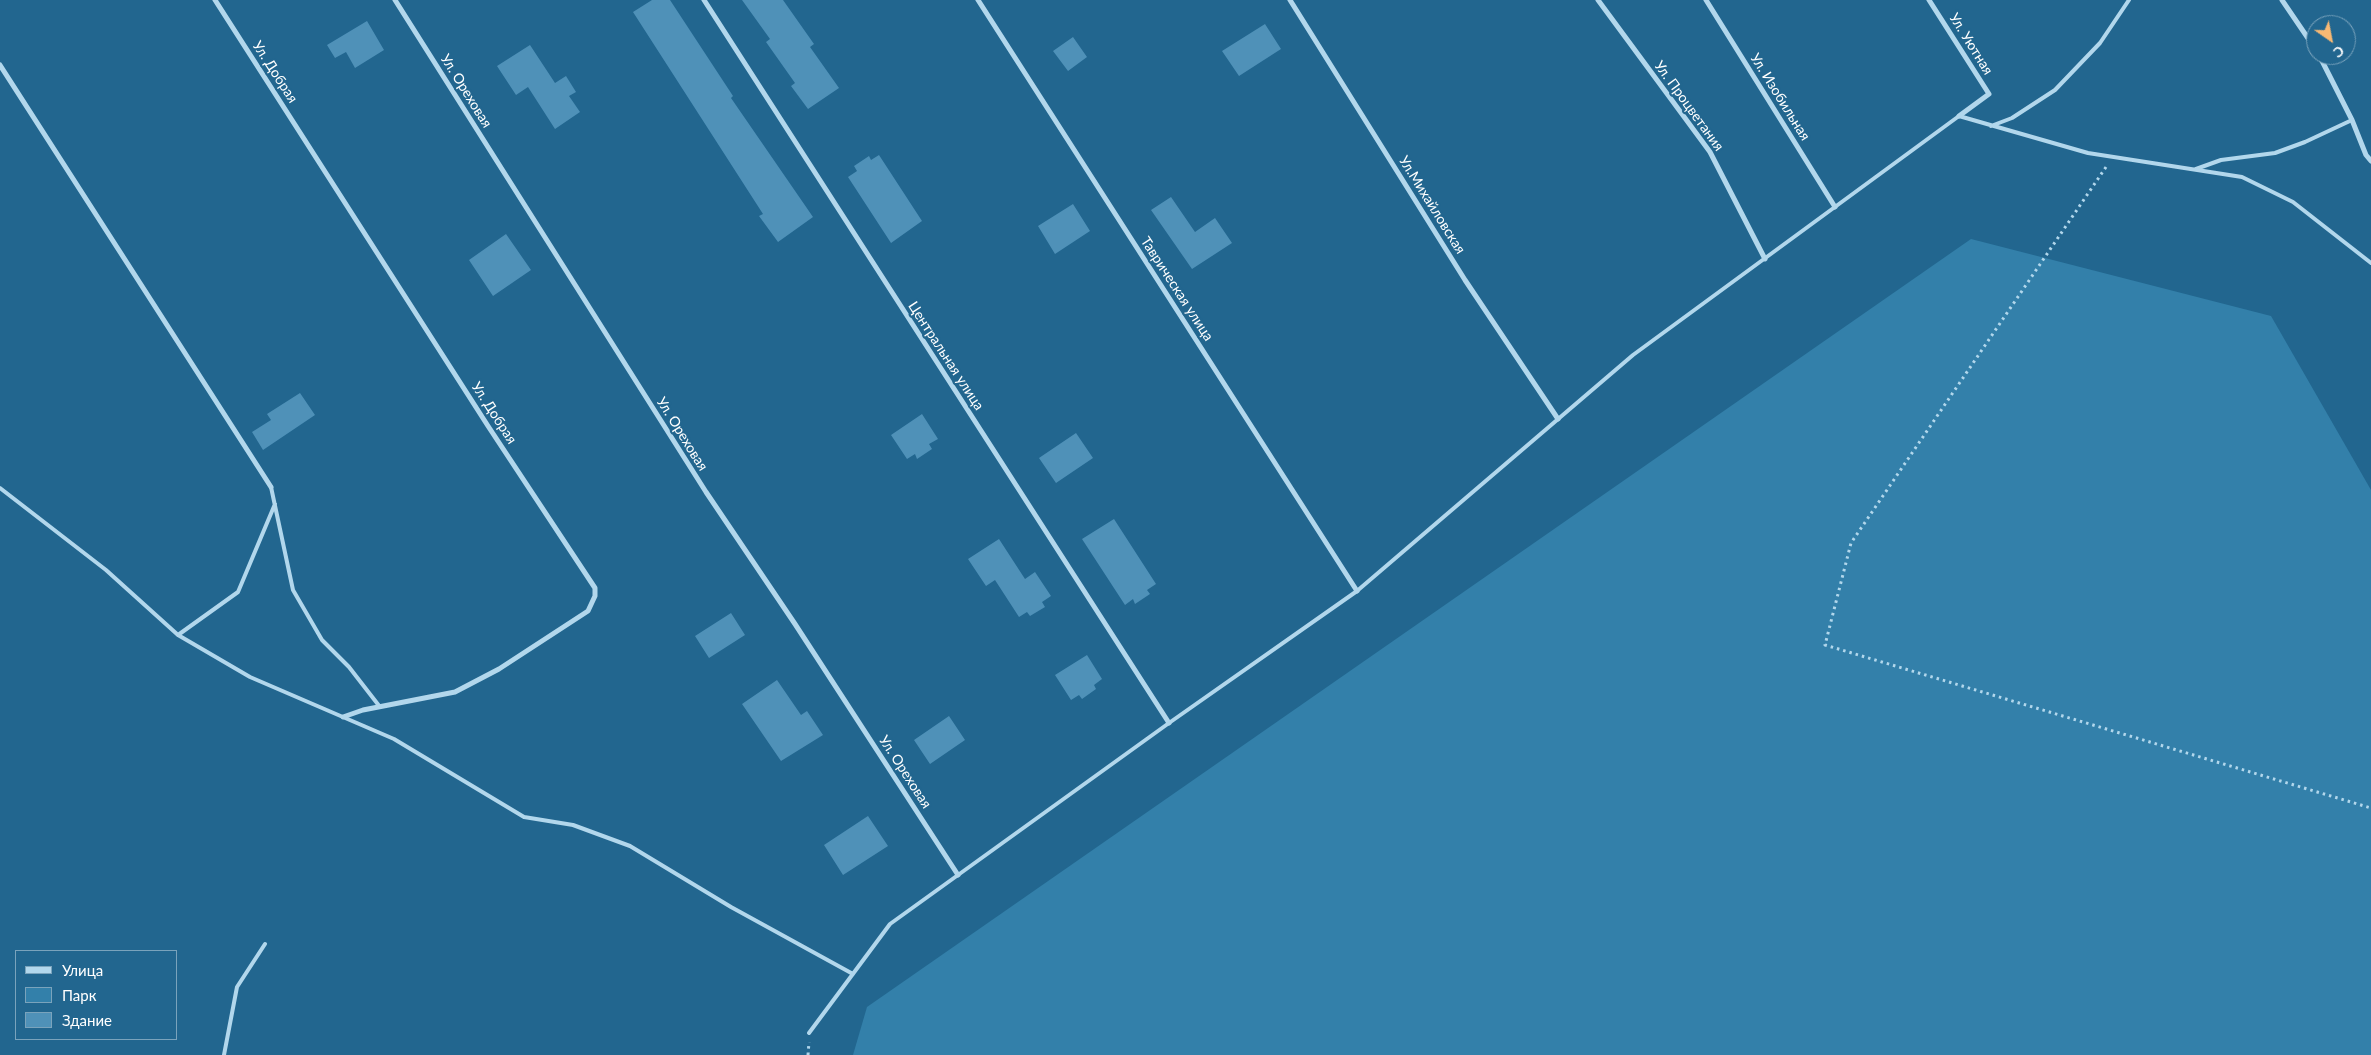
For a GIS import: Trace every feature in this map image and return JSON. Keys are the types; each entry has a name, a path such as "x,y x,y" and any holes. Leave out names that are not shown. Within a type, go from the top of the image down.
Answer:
{"street":[{"name":"Ул. Добрая","path":"216,0 595,588 595,596 588,611 499,669 455,692 380,707 343,717"},
{"name":"Ул. Ореховая","path":"395,0 706,492 801,632 958,875"},
{"name":"Центральная улица","path":"704,0 1169,723"},
{"name":"Таврическая улица","path":"978,0 1357,591"},
{"name":"Ул.Михайловская","path":"1290,0 1465,280 1558,419"},
{"name":"Ул. Процветания","path":"1598,0 1710,152 1765,258"},
{"name":"Ул. Изобильная","path":"1706,0 1835,207"},
{"name":"Ул. Уютная","path":"1929,0 1989,94 1959,116"},
{"path":"2282,0 2306,35"},
{"path":"0,65 271,487"},
{"path":"2325,65 2352,120 2366,155 2371,161"}],"lane":[{"path":"1992,126 2012,118 2055,90 2100,43 2129,0"},
{"path":"809,1033 890,924 1169,723 1357,591 1634,355 1959,116 2088,153 2242,177 2293,202 2371,263"},
{"path":"2194,169 2221,160 2275,153 2305,142 2352,120"},
{"path":"271,487 293,590 322,640 349,667 380,707"},
{"path":"0,488 106,570 178,635 250,677 394,739 524,817 573,825 630,846 731,907 853,974"},
{"path":"178,635 238,592 275,504"},
{"path":"224,1055 237,987 265,944"}],"path":[{"path":"2102,170 1851,543 1825,645 2371,808"}],"green space":[{"path":"1971,239 2271,316 2371,490 2371,1055 853,1055 867,1007"}],"building":[{"path":"652,0 670,0 733,96 731,98 813,217 778,242 759,216 763,214 633,12"},
{"path":"742,0 783,0 814,44 810,47 839,88 808,109 791,86 795,83 766,42 770,39"},
{"path":"367,21 384,50 355,68 346,52 335,58 327,45"},
{"path":"1265,24 1281,49 1239,76 1222,51"},
{"path":"1073,37 1087,57 1068,71 1053,51"},
{"path":"530,45 555,83 566,76 576,92 569,96 580,112 555,129 528,87 516,95 497,66"},
{"path":"879,155 922,221 891,243 848,177 857,171 854,166 869,156 871,160"},
{"path":"1171,197 1195,232 1215,218 1232,243 1192,269 1151,210"},
{"path":"1073,204 1090,231 1055,254 1038,226"},
{"path":"506,234 531,270 493,296 469,260"},
{"path":"300,393 315,415 263,450 252,432 271,420 267,414"},
{"path":"922,414 938,439 929,444 932,449 917,459 915,454 907,459 891,435"},
{"path":"1076,433 1093,458 1056,483 1039,458"},
{"path":"1114,519 1156,584 1147,590 1150,594 1135,604 1133,599 1125,605 1082,539"},
{"path":"999,539 1025,579 1035,572 1051,596 1042,602 1045,607 1030,616 1027,612 1019,617 995,580 986,586 968,559"},
{"path":"731,613 745,635 709,658 695,636"},
{"path":"1087,655 1102,679 1094,685 1096,689 1082,699 1079,695 1071,700 1055,675"},
{"path":"777,680 801,715 807,711 823,735 781,761 742,704"},
{"path":"949,716 965,740 930,764 914,740"},
{"path":"868,816 888,846 843,875 824,845"}]}
